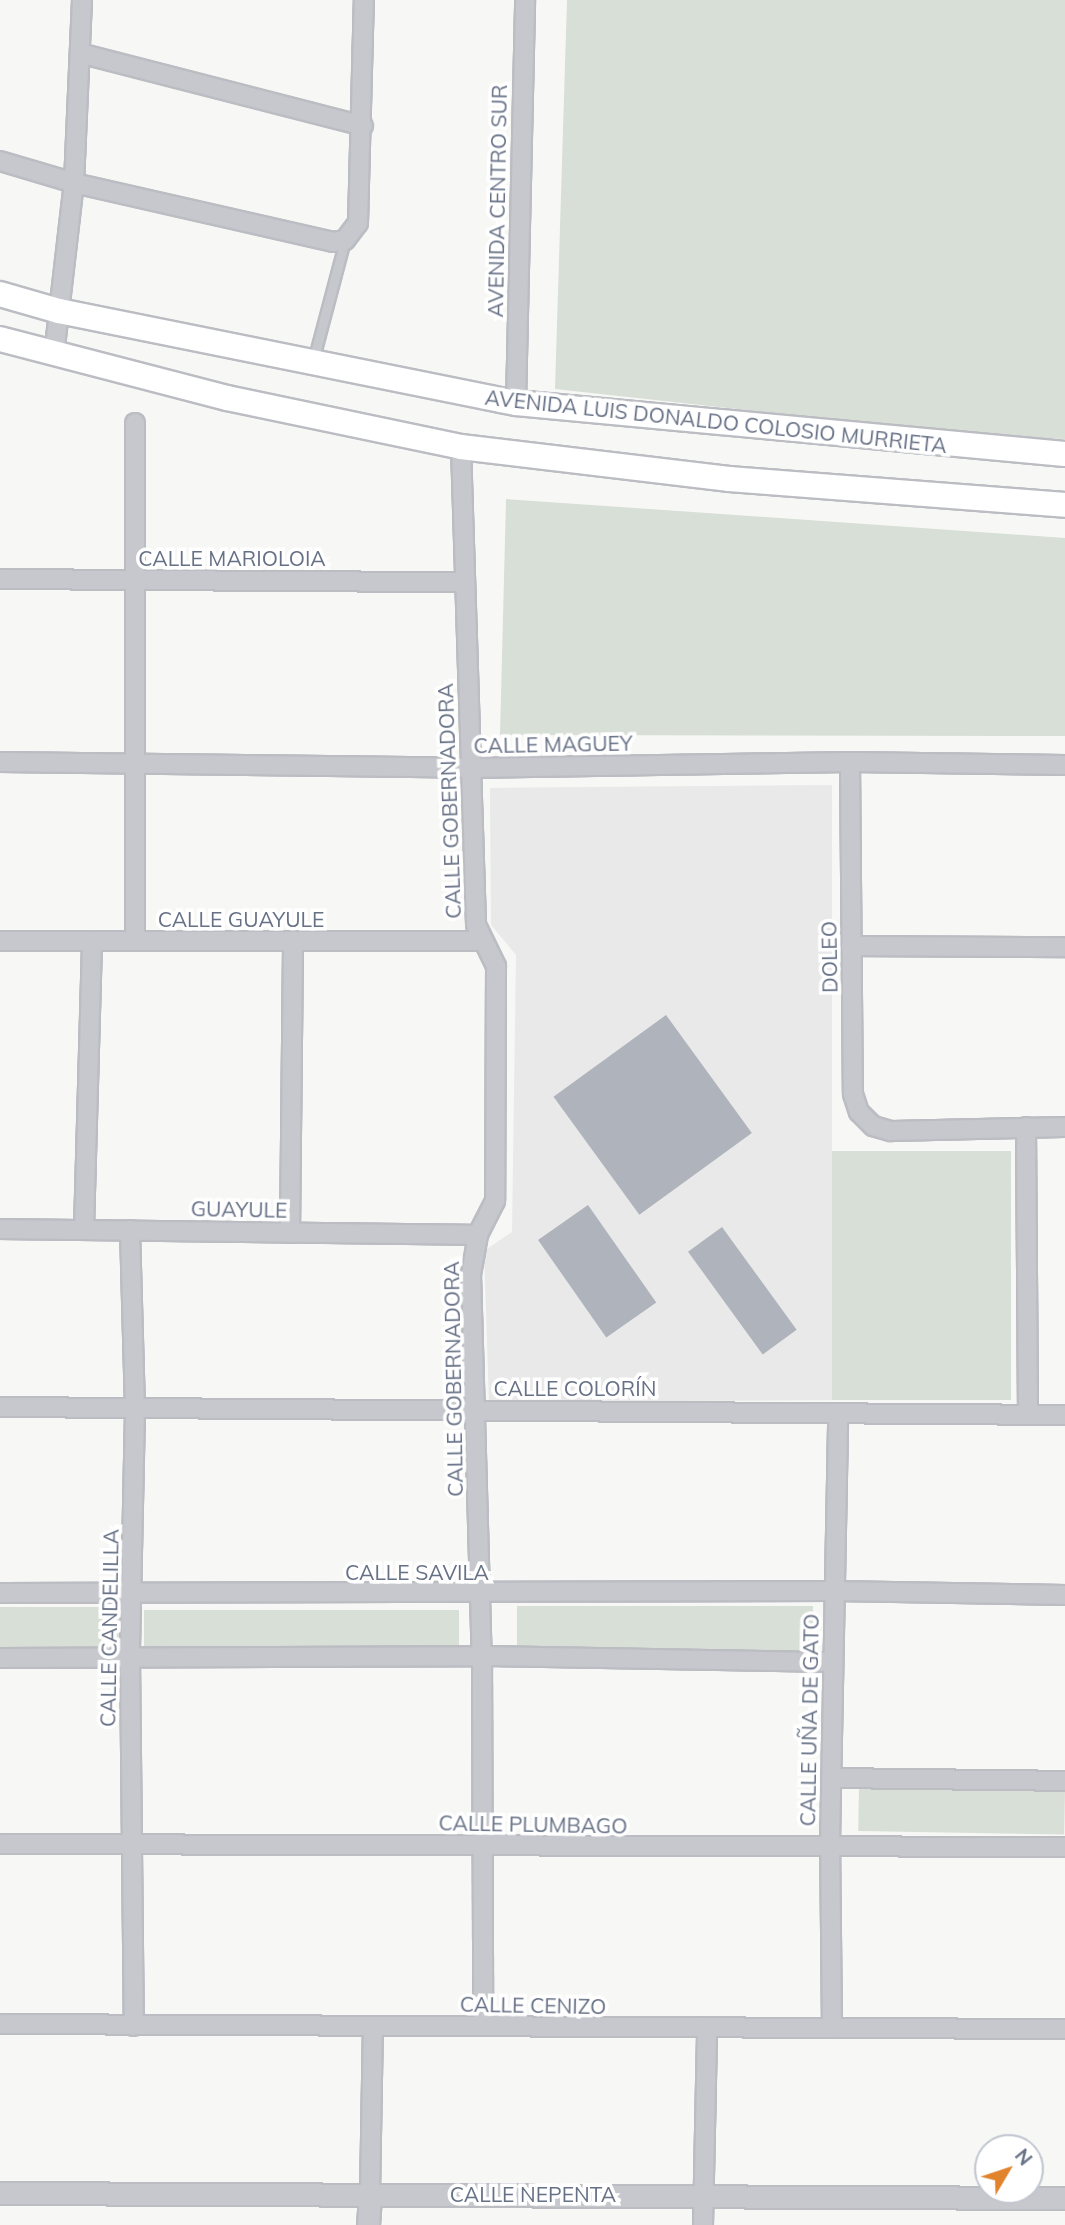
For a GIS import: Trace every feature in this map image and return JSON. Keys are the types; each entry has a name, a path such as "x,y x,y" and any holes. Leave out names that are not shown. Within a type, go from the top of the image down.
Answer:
{"main road":[{"name":"AVENIDA LUIS DONALDO COLOSIO MURRIETA","path":"0,294 59,311 516,403 1065,454"},
{"path":"0,340 227,398 461,447 729,479 1065,505"}],"street":[{"path":"54,355 74,183 83,54 82,0"},
{"path":"0,161 74,183 333,242 345,240 358,223 363,126 364,0"},
{"name":"AVENIDA CENTRO SUR","path":"516,403 525,0"},
{"path":"83,54 363,126"},
{"path":"135,423 135,941"},
{"name":"CALLE GOBERNADORA","path":"461,447 476,925 496,966 495,1201 478,1235 471,1274 482,1656 482,2026"},
{"name":"CALLE MARIOLOIA","path":"0,579 464,582"},
{"name":"CALLE MAGUEY","path":"0,762 471,768 850,762 1065,765"},
{"name":"DOLEO","path":"850,762 853,1094 859,1112 873,1126 891,1131 1026,1127"},
{"name":"CALLE GUAYULE","path":"0,942 482,941"},
{"path":"84,1229 92,943"},
{"path":"290,1233 293,943"},
{"path":"851,946 1065,947"},
{"path":"1028,1414 1026,1127 1065,1127"},
{"name":"GUAYULE","path":"0,1229 478,1235"},
{"name":"CALLE CANDELILLA","path":"130,1230 135,1410 130,1658 134,2026"},
{"name":"CALLE COLORÍN","path":"0,1407 1065,1415"},
{"name":"CALLE UÑA DE GATO","path":"832,2028 830,1843 838,1413"},
{"name":"CALLE SAVILA","path":"0,1593 481,1595 834,1591 1065,1595"},
{"path":"0,1658 482,1656 833,1662"},
{"path":"831,1778 1065,1781"},
{"name":"CALLE PLUMBAGO","path":"0,1844 481,1846 830,1843 1065,1847"},
{"name":"CALLE CENIZO","path":"0,2024 373,2029 482,2026 707,2030 1065,2029"},
{"path":"368,2225 373,2029"},
{"path":"703,2225 707,2030"},
{"name":"CALLE NEPENTA","path":"0,2193 703,2194 1065,2198"}],"lane":[{"path":"313,362 345,240"}],"shaded area":[{"path":"567,0 1065,0 1065,439 984,436 555,389"},
{"path":"506,499 1065,538 1065,736 500,735"},
{"path":"832,785 832,1400 489,1402 484,1251 512,1232 516,955 491,925 490,788"},
{"path":"832,1151 1011,1151 1011,1400 832,1400"},
{"path":"517,1606 813,1606 813,1653 517,1653"},
{"path":"0,1607 122,1607 122,1647 0,1647"},
{"path":"144,1610 459,1610 459,1651 144,1651"},
{"path":"859,1787 1065,1791 1064,1835 858,1831"}],"building":[{"path":"666,1015 752,1133 639,1215 554,1097"},
{"path":"588,1205 656,1302 606,1337 538,1240"},
{"path":"722,1227 797,1330 763,1354 688,1252"}]}
